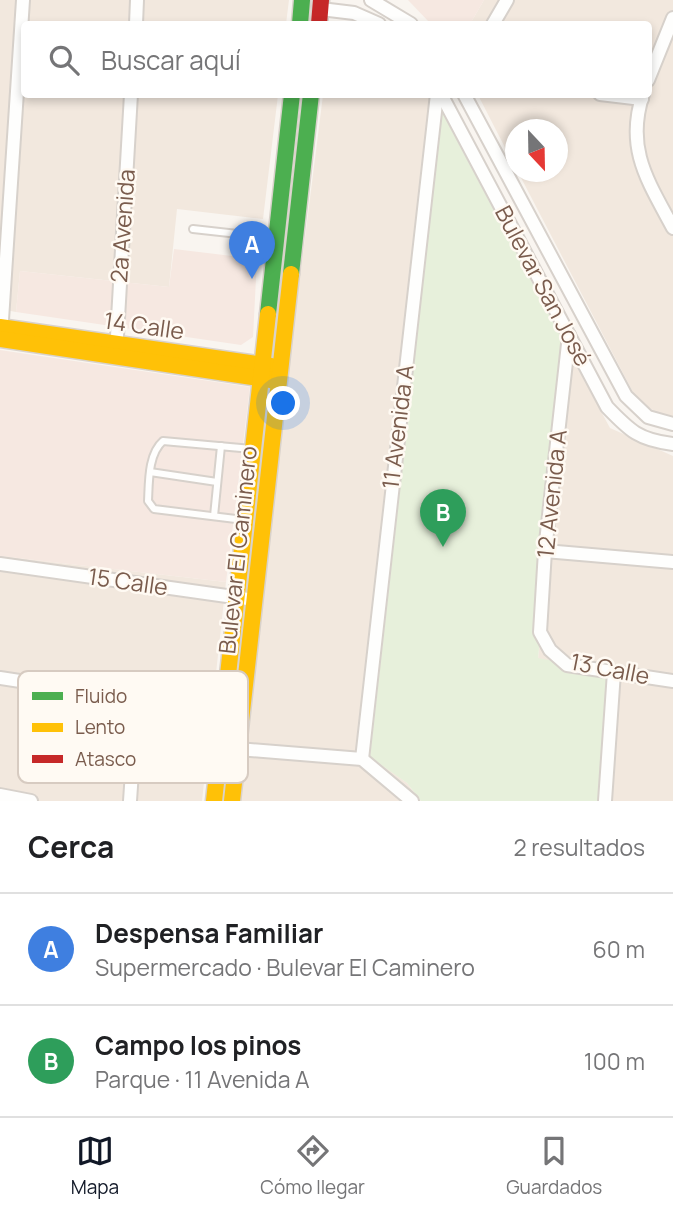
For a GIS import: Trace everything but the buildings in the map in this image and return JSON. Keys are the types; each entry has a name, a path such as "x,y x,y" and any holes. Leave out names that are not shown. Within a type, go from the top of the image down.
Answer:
{"main road":[{"path":"300,21 302,0"},
{"name":"Bulevar El Caminero","path":"247,671 255,600 254,449 292,98"},
{"name":"Bulevar El Caminero","path":"230,671 238,598 281,374 311,98"},
{"path":"286,146 306,149"},
{"name":"14 Calle","path":"0,335 281,374"},
{"name":"Bulevar El Caminero","path":"214,801 216,783"},
{"name":"Bulevar El Caminero","path":"232,801 234,783"}],"street":[{"path":"21,21 23,0"},
{"path":"136,21 137,0"},
{"path":"371,0 406,21"},
{"path":"495,21 507,0"},
{"path":"320,11 354,13 372,21"},
{"path":"652,72 673,18"},
{"path":"0,335 4,214 21,23"},
{"name":"2a Avenida","path":"116,351 131,98"},
{"name":"11 Avenida A","path":"362,759 439,98"},
{"name":"Bulevar San José","path":"441,98 607,407 628,429 647,441 673,444"},
{"name":"Bulevar San José","path":"466,98 626,396 648,417 673,424"},
{"path":"643,98 635,141 644,174 673,228"},
{"name":"12 Avenida A","path":"550,650 540,632 545,551 569,335"},
{"path":"545,551 673,562"},
{"name":"15 Calle","path":"0,564 255,600"},
{"name":"13 Calle","path":"550,650 567,665 673,681"},
{"path":"605,801 614,672"},
{"path":"0,678 18,681"},
{"path":"248,750 362,759 412,801"},
{"path":"130,801 131,783"},
{"path":"0,795 31,801"}],"lane":[{"path":"194,229 277,238"},
{"path":"254,449 163,441 156,446 150,472 149,507 254,521"},
{"path":"214,516 221,446"},
{"path":"150,472 217,482"}],"shaded area":[{"path":"0,0 289,0 286,21 21,21 21,98 278,98 263,219 177,209 169,287 20,271 16,312 0,309"},
{"path":"408,0 484,0 472,21 428,21"},
{"path":"484,0 673,0 673,423 637,400 523,182 568,182 568,119 505,119 505,148 480,98 652,98 652,21 472,21"},
{"path":"323,98 433,98 442,112 370,756 407,783 421,801 234,801 236,783 248,783 248,690"},
{"path":"174,249 257,259 253,337 241,345 16,312 20,271 169,287"},
{"path":"0,350 250,387 226,582 0,556"},
{"path":"571,356 610,428 673,456 673,801 605,801 538,659"},
{"path":"0,556 226,582 216,671 18,671 18,783 204,783 202,801 0,801"}],"green space":[{"path":"442,112 571,356 538,658 612,672 605,801 421,801 407,783 370,757"}],"traffic: fast":[{"path":"300,21 302,0"},
{"path":"268,314 292,98"},
{"path":"291,274 311,98"}],"traffic: slow":[{"path":"247,671 291,274"},
{"path":"228,671 268,314"},
{"path":"0,327 271,366"},
{"path":"0,339 271,380"},
{"path":"214,801 216,783"},
{"path":"232,801 234,783"}],"traffic: jam":[{"path":"319,21 321,0"}],"place":[{"name":"Despensa Familiar","path":"252,279"},
{"name":"Campo los pinos","path":"443,547"}]}
